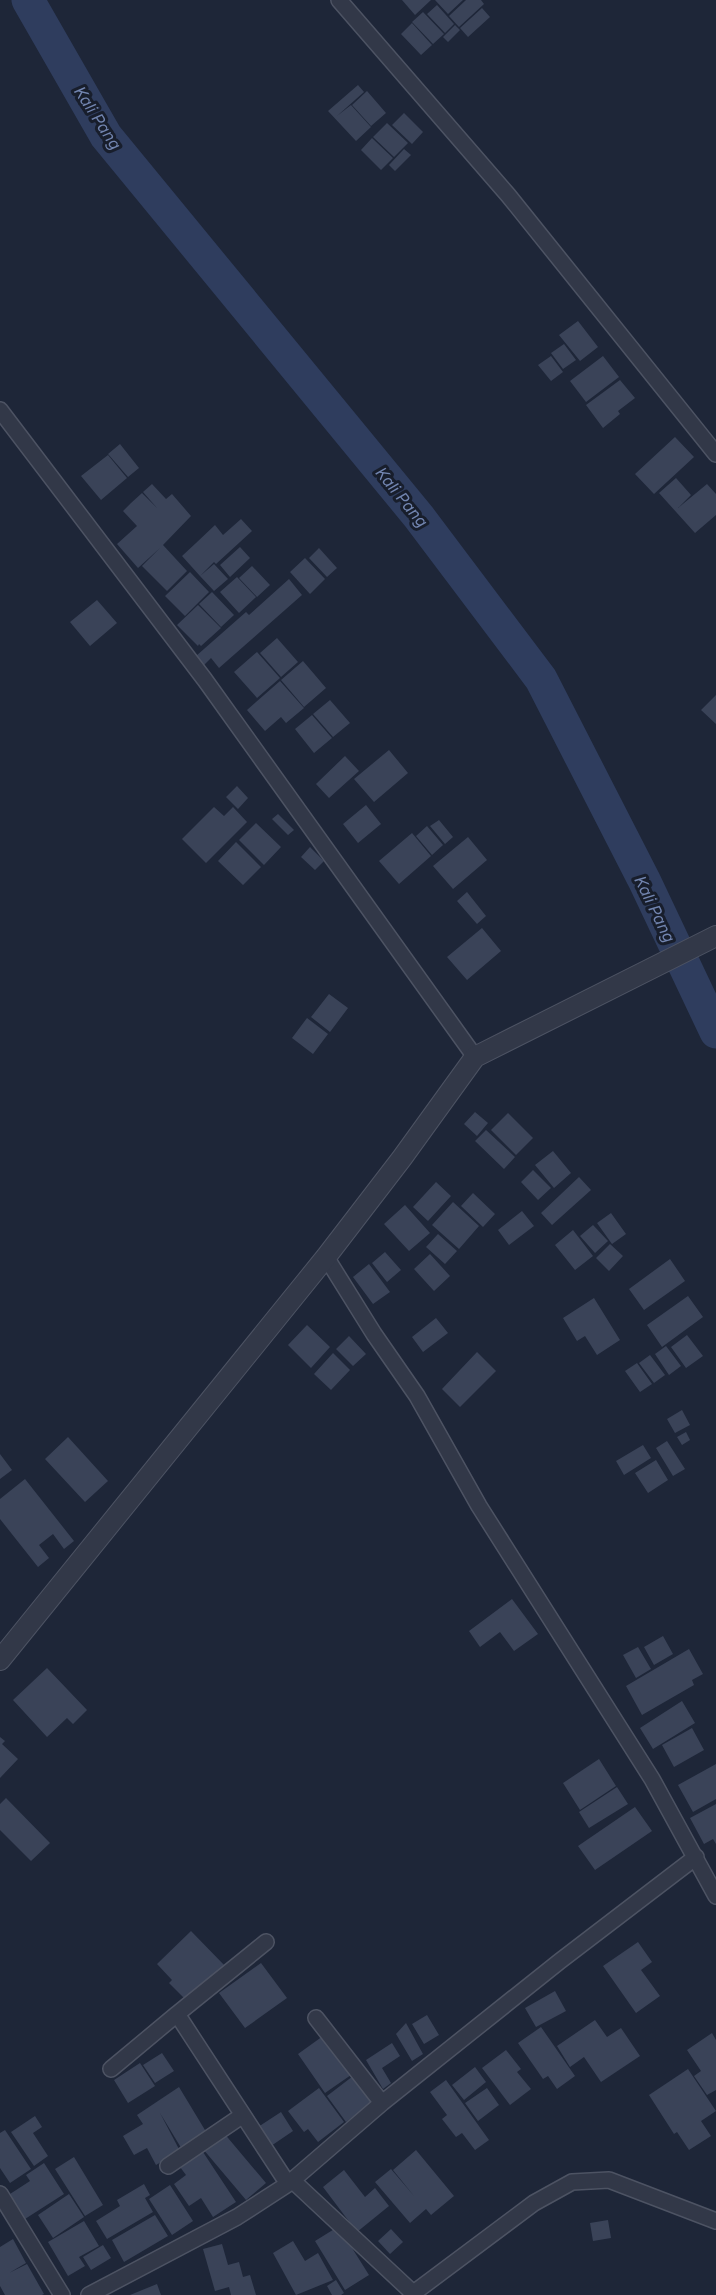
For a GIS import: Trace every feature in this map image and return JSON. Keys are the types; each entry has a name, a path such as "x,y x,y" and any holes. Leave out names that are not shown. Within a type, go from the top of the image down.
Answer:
{"street":[{"path":"339,0 508,195 716,453"},
{"path":"0,410 205,680 475,1057"},
{"path":"0,1660 326,1257 402,1158 475,1057 716,936"},
{"path":"326,1257 374,1334 417,1396 479,1506 652,1779 716,1896"},
{"path":"89,2295 237,2217 291,2182 382,2103 560,1961 696,1857"},
{"path":"111,2069 266,1942"},
{"path":"177,2014 243,2115 291,2182 412,2294 534,2203 572,2182 609,2180 716,2221"},
{"path":"316,2018 382,2103"},
{"path":"168,2166 243,2115"},
{"path":"0,2194 62,2295"}],"building":[{"path":"402,0 431,0 415,15"},
{"path":"435,0 463,0 448,14"},
{"path":"466,0 481,0 484,4 459,27 449,16"},
{"path":"437,5 454,24 445,33 427,14"},
{"path":"482,8 490,17 468,37 460,28"},
{"path":"423,12 444,34 433,44 412,22"},
{"path":"412,23 432,45 421,55 401,34"},
{"path":"455,25 460,30 448,42 443,37"},
{"path":"358,85 364,92 337,116 351,105 371,127 356,141 328,111"},
{"path":"367,91 386,113 371,126 352,105"},
{"path":"404,113 423,132 412,144 392,125"},
{"path":"387,123 408,143 394,157 373,137"},
{"path":"372,138 393,158 381,170 361,150"},
{"path":"404,149 411,155 395,171 389,165"},
{"path":"578,321 598,347 580,361 559,335"},
{"path":"564,344 576,360 563,369 551,353"},
{"path":"551,356 563,372 551,381 538,365"},
{"path":"603,356 619,377 586,402 570,381"},
{"path":"620,380 635,398 618,411 620,414 603,428 586,405"},
{"path":"675,437 694,457 654,494 635,474"},
{"path":"120,444 139,468 128,477 108,454"},
{"path":"108,455 127,478 101,500 81,476"},
{"path":"676,478 691,495 678,508 707,484 716,494 716,515 695,533 659,493"},
{"path":"152,484 166,499 172,494 191,516 163,545 187,571 167,591 142,566 160,548 138,568 117,544 137,526 123,511 142,493 157,508 143,492"},
{"path":"241,519 252,531 200,576 182,556 215,525 223,535"},
{"path":"240,547 250,558 230,577 220,565"},
{"path":"319,548 337,568 327,577 309,558"},
{"path":"305,558 325,579 310,594 290,572"},
{"path":"214,564 228,579 214,591 200,576"},
{"path":"252,566 270,585 257,597 239,578"},
{"path":"190,572 209,592 185,616 165,596"},
{"path":"237,577 256,597 239,613 220,592"},
{"path":"289,579 302,595 219,668 211,658 204,665 196,656 246,612 249,615"},
{"path":"212,592 234,615 221,627 199,604"},
{"path":"97,600 117,623 90,646 70,622"},
{"path":"198,605 221,628 201,646 199,644 198,646 177,625"},
{"path":"277,638 298,662 281,677 260,653"},
{"path":"257,652 280,678 257,698 234,672"},
{"path":"303,661 326,688 304,707 281,680"},
{"path":"280,681 304,708 286,723 281,717 265,731 247,710"},
{"path":"716,695 716,724 701,710"},
{"path":"330,700 350,723 333,737 313,714"},
{"path":"312,715 332,738 314,753 295,729"},
{"path":"389,750 408,773 374,802 354,779"},
{"path":"345,756 359,771 329,798 316,784"},
{"path":"237,786 248,798 238,809 226,797"},
{"path":"366,805 381,824 358,843 343,824"},
{"path":"214,807 224,816 233,807 247,822 206,863 182,839"},
{"path":"278,814 294,830 288,835 272,819"},
{"path":"439,820 453,837 445,844 430,826"},
{"path":"256,823 281,847 264,865 239,840"},
{"path":"427,826 443,845 432,855 416,836"},
{"path":"412,833 431,856 399,884 379,861"},
{"path":"468,837 487,860 453,889 433,866"},
{"path":"236,842 261,867 243,885 218,861"},
{"path":"310,847 324,861 315,870 301,857"},
{"path":"467,892 486,916 477,924 457,901"},
{"path":"482,928 501,951 467,980 447,957"},
{"path":"329,994 348,1008 330,1032 311,1017"},
{"path":"307,1018 328,1034 313,1054 292,1038"},
{"path":"475,1112 488,1123 477,1136 464,1124"},
{"path":"508,1113 533,1138 516,1155 491,1130"},
{"path":"486,1130 515,1157 504,1169 475,1141"},
{"path":"553,1151 571,1173 554,1188 535,1165"},
{"path":"533,1170 551,1188 538,1200 521,1182"},
{"path":"579,1177 591,1190 552,1225 541,1213"},
{"path":"436,1182 451,1196 428,1221 413,1207"},
{"path":"473,1193 495,1214 483,1227 461,1206"},
{"path":"453,1202 479,1226 459,1249 432,1225"},
{"path":"405,1205 430,1233 409,1251 384,1224"},
{"path":"522,1211 534,1226 509,1245 498,1230"},
{"path":"611,1213 626,1234 612,1244 597,1223"},
{"path":"593,1225 608,1241 595,1253 580,1236"},
{"path":"573,1230 593,1256 575,1270 555,1245"},
{"path":"438,1234 457,1251 445,1264 426,1247"},
{"path":"610,1244 623,1256 609,1271 596,1258"},
{"path":"385,1252 401,1270 387,1282 372,1263"},
{"path":"430,1254 450,1276 434,1291 414,1269"},
{"path":"670,1259 685,1281 644,1310 629,1289"},
{"path":"369,1264 390,1292 373,1304 353,1277"},
{"path":"688,1296 703,1317 662,1347 647,1325"},
{"path":"594,1298 620,1340 597,1355 585,1336 577,1341 563,1318"},
{"path":"436,1318 448,1333 423,1352 412,1337"},
{"path":"307,1325 330,1347 311,1368 288,1345"},
{"path":"687,1335 703,1356 686,1368 671,1347"},
{"path":"349,1336 366,1354 353,1366 336,1349"},
{"path":"666,1346 681,1366 669,1375 655,1354"},
{"path":"477,1352 496,1371 460,1407 442,1389"},
{"path":"333,1353 350,1370 331,1390 314,1374"},
{"path":"650,1355 665,1375 654,1383 639,1363"},
{"path":"637,1363 652,1384 640,1392 625,1371"},
{"path":"682,1410 690,1425 675,1433 667,1419"},
{"path":"686,1432 690,1440 682,1445 677,1437"},
{"path":"68,1437 108,1481 85,1502 45,1459"},
{"path":"667,1441 685,1469 673,1476 656,1448"},
{"path":"643,1445 651,1458 624,1475 616,1461"},
{"path":"0,1454 12,1470 0,1479"},
{"path":"656,1460 668,1480 648,1493 635,1473"},
{"path":"25,1479 74,1541 64,1549 53,1534 39,1545 49,1558 38,1567 0,1519 0,1499"},
{"path":"512,1599 538,1634 514,1651 500,1632 480,1647 469,1631"},
{"path":"663,1636 673,1654 654,1665 644,1647"},
{"path":"638,1647 651,1669 636,1678 623,1655"},
{"path":"689,1649 703,1674 692,1680 694,1685 642,1715 626,1686"},
{"path":"47,1668 87,1710 73,1724 67,1718 47,1737 13,1700"},
{"path":"682,1701 695,1723 653,1749 640,1728"},
{"path":"692,1728 704,1750 674,1767 662,1745"},
{"path":"0,1737 5,1741 2,1744 18,1759 0,1778"},
{"path":"599,1759 616,1786 580,1810 563,1783"},
{"path":"716,1764 716,1799 693,1812 678,1785"},
{"path":"617,1787 628,1804 589,1828 579,1812"},
{"path":"6,1798 50,1843 31,1861 0,1830 0,1804"},
{"path":"716,1804 716,1844 713,1839 704,1844 690,1818"},
{"path":"635,1807 652,1831 595,1870 578,1846"},
{"path":"191,1931 226,1967 189,2003 169,1983 172,1980 157,1964"},
{"path":"638,1942 652,1962 641,1970 660,1996 636,2013 603,1966"},
{"path":"261,1963 287,1998 245,2028 219,1993"},
{"path":"555,1991 566,2011 536,2027 525,2008"},
{"path":"427,2015 439,2035 424,2044 412,2024"},
{"path":"595,2020 607,2037 621,2028 640,2056 601,2082 584,2057 570,2067 557,2046"},
{"path":"406,2023 423,2054 412,2061 396,2034"},
{"path":"541,2027 575,2076 557,2089 548,2076 543,2079 518,2043"},
{"path":"712,2033 716,2040 716,2090 707,2095 694,2076 701,2071 687,2050"},
{"path":"323,2036 351,2075 325,2093 298,2054"},
{"path":"392,2043 400,2056 382,2068 391,2083 383,2089 366,2060"},
{"path":"506,2050 521,2069 517,2072 531,2089 510,2105 482,2068"},
{"path":"162,2053 174,2071 155,2083 143,2065"},
{"path":"140,2063 155,2086 128,2103 114,2080"},
{"path":"475,2067 486,2082 464,2100 452,2085"},
{"path":"688,2069 716,2111 701,2121 711,2136 689,2150 677,2132 674,2134 649,2095"},
{"path":"357,2073 376,2100 346,2122 327,2096"},
{"path":"446,2080 489,2140 475,2150 462,2133 456,2137 442,2119 447,2115 430,2092"},
{"path":"179,2087 208,2135 183,2151 160,2113 180,2151 156,2165 147,2148 134,2155 123,2136 143,2124 137,2115"},
{"path":"319,2088 344,2122 318,2142 308,2129 304,2132 288,2111"},
{"path":"487,2088 499,2105 478,2121 465,2103"},
{"path":"281,2112 293,2131 271,2146 258,2127"},
{"path":"35,2116 42,2127 33,2133 48,2156 34,2166 11,2132"},
{"path":"5,2130 31,2169 10,2183 0,2168 0,2133"},
{"path":"223,2132 266,2183 246,2200 203,2149"},
{"path":"416,2150 454,2196 431,2215 426,2209 410,2223 375,2182 391,2169 414,2196 393,2170"},
{"path":"203,2152 236,2202 213,2217 201,2198 189,2206 174,2184 186,2175 180,2167"},
{"path":"74,2157 103,2205 85,2216 55,2169"},
{"path":"44,2163 64,2194 25,2219 10,2194 30,2181 26,2175"},
{"path":"344,2170 365,2197 375,2188 389,2206 357,2232 323,2187"},
{"path":"144,2184 150,2195 145,2198 153,2212 107,2239 96,2221 120,2206 117,2200"},
{"path":"170,2185 193,2221 172,2235 149,2199"},
{"path":"69,2194 84,2217 53,2238 38,2215"},
{"path":"155,2215 168,2236 124,2262 112,2240"},
{"path":"608,2220 611,2238 593,2241 590,2223"},
{"path":"84,2221 99,2246 79,2257 85,2266 68,2276 48,2242"},
{"path":"336,2228 345,2241 347,2240 369,2275 345,2290 315,2241"},
{"path":"391,2229 403,2242 390,2254 378,2241"},
{"path":"13,2239 26,2263 9,2273 27,2264 44,2294 5,2295 0,2286 0,2247"},
{"path":"293,2241 305,2261 318,2253 333,2280 296,2295 273,2253"},
{"path":"222,2244 228,2265 239,2262 243,2277 250,2275 256,2295 231,2295 229,2287 215,2291 203,2249"},
{"path":"103,2245 111,2258 91,2270 83,2257"},
{"path":"336,2280 344,2293 341,2295 332,2295 327,2286"},
{"path":"157,2284 161,2295 130,2295"}],"waterway":[{"name":"Kali Pang","path":"28,0 106,136 419,517 541,679 645,882 716,1032"}]}
